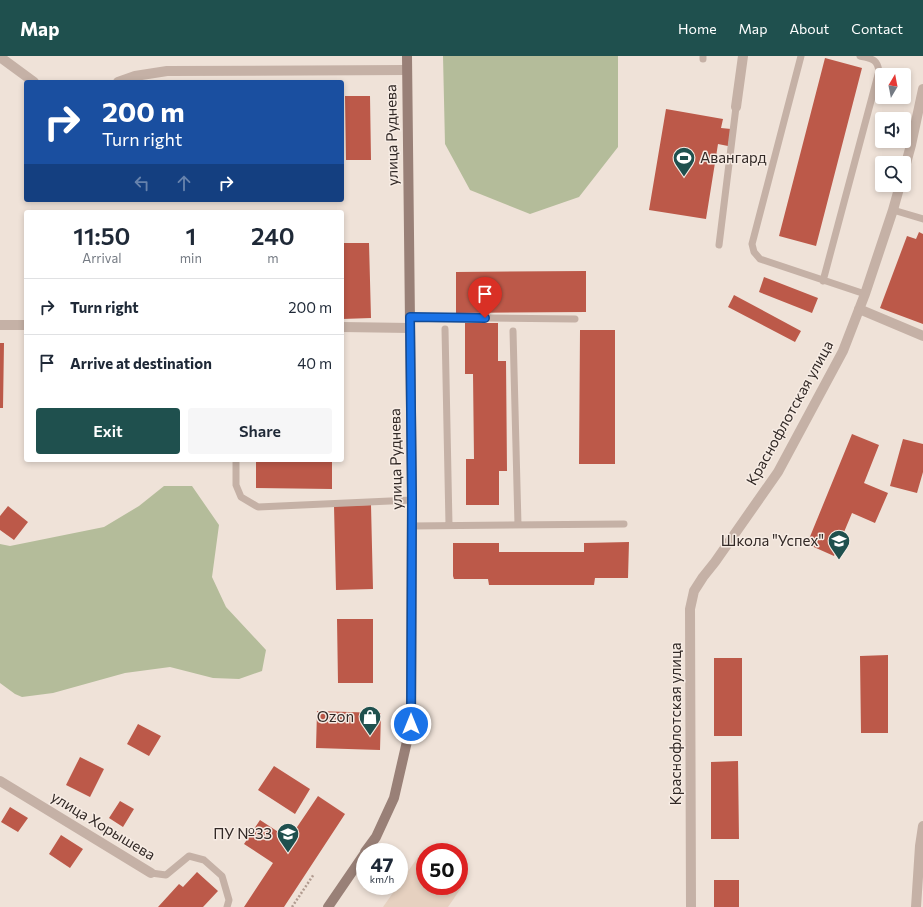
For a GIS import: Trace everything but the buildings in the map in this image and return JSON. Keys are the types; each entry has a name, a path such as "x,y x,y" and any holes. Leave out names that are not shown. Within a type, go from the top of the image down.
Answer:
{"main road":[{"name":"улица Руднева","path":"372,843 376,837 394,798 411,724 412,500 407,56"},
{"name":"улица Руднева","path":"328,907 356,865"}],"street":[{"path":"736,107 743,56"},
{"path":"0,57 31,80"},
{"path":"124,80 135,76 167,71 406,70"},
{"path":"908,156 923,89"},
{"name":"Краснофлотская улица","path":"691,907 690,609 694,591 702,577 715,562 778,472 843,351 865,294 898,192"},
{"path":"859,309 923,336"},
{"path":"0,325 24,325"},
{"path":"344,327 410,328"},
{"name":"улица Хорышева","path":"0,781 151,873"},
{"path":"916,907 920,846 923,826"}],"lane":[{"path":"801,56 752,244 754,252 760,260 865,294"},
{"path":"823,281 879,71 878,65 874,60 860,56"},
{"path":"719,244 736,107"},
{"path":"893,210 923,219"},
{"path":"410,317 575,319"},
{"path":"445,329 449,525"},
{"path":"513,331 518,525"},
{"path":"236,462 236,485 241,497 258,507 412,500"},
{"path":"412,526 624,524"},
{"name":"улица Хорышева","path":"151,873 166,875 188,856 204,860 222,876 229,900 227,907"}],"path":[{"path":"292,907 314,874"}],"green space":[{"path":"443,56 618,56 618,147 579,197 530,214 470,190 445,144"},
{"path":"164,486 192,486 219,525 212,577 226,607 266,650 262,671 239,679 213,678 170,667 125,673 53,693 22,697 15,694 0,683 0,544 10,546 104,527 139,506"}],"shaded area":[{"path":"416,860 416,895 456,895 448,907 383,907 391,895 408,895 408,871"}],"place":[{"name":"Авангард","path":"684,178"},
{"name":"Школа \"Успех\"","path":"839,560"},
{"name":"Ozon","path":"370,736"},
{"name":"ПУ №33","path":"288,854"}],"route":[{"path":"411,724 412,500 410,317 485,318"}]}
